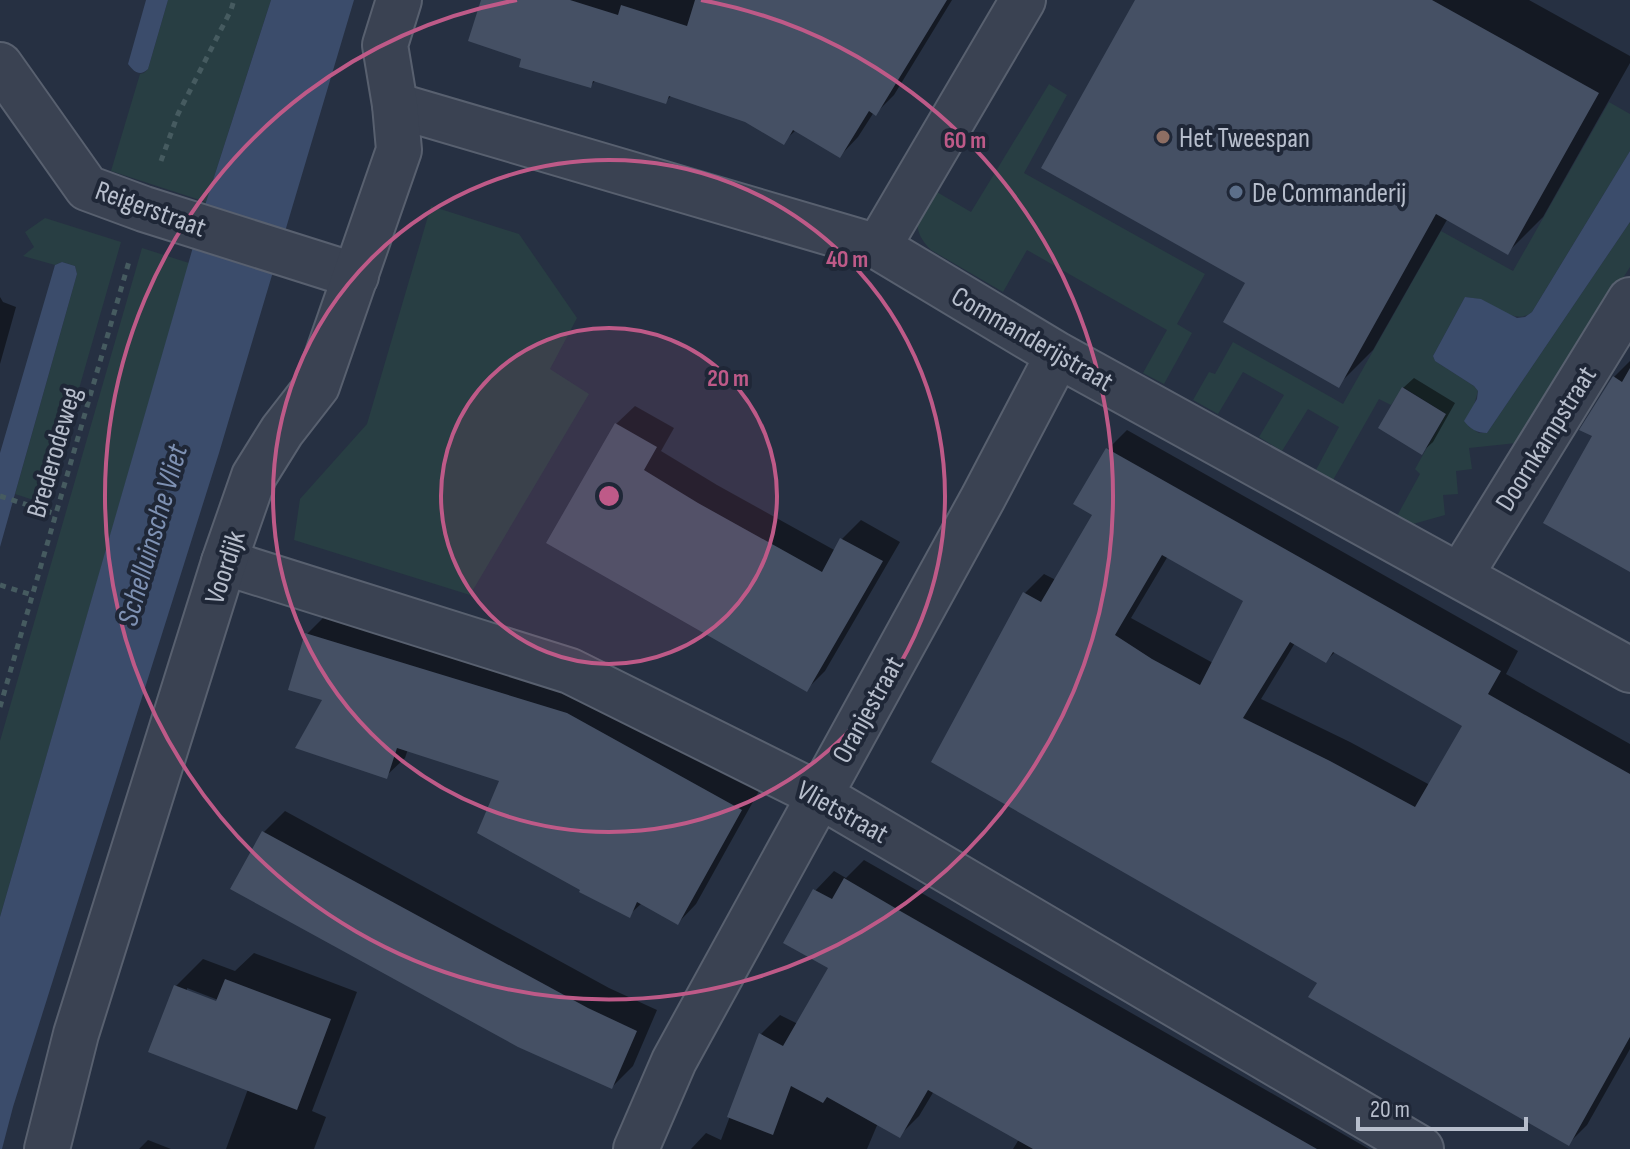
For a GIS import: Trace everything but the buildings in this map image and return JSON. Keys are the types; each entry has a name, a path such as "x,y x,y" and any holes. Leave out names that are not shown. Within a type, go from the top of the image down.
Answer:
{"street":[{"name":"Voordijk","path":"47,1149 76,1034 224,562 254,476 282,431 317,386 399,150 385,45 399,0"},
{"path":"878,247 1023,0"},
{"name":"Reigerstraat","path":"0,65 87,188 356,276"},
{"name":"Commanderijstraat","path":"395,105 878,247 1058,355 1630,670"},
{"name":"Doornkampstraat","path":"1460,576 1630,300"},
{"name":"Oranjestraat","path":"636,1149 674,1061 983,498 1058,355"},
{"name":"Vlietstraat","path":"224,562 570,671 819,795 1421,1149"}],"path":[{"name":"Brederodeweg","path":"0,707 144,209 178,114 234,0"},
{"path":"0,496 56,514"},
{"path":"0,585 32,595"},
{"path":"0,675 9,677"}],"green space":[{"path":"168,0 271,0 206,202 111,171 140,74 148,69"},
{"path":"1049,84 1067,95 1024,173 1205,274 1177,324 1192,333 1164,384 1143,373 1167,330 1027,250 1003,292 931,250 920,234 918,220 930,188 971,212"},
{"path":"1609,102 1630,114 1630,151 1532,312 1526,316 1514,316 1482,300 1465,297 1433,356 1435,361 1478,391 1468,426 1479,433 1487,433 1630,222 1630,267 1572,358 1526,442 1469,448 1472,469 1456,471 1458,494 1443,495 1445,515 1413,524 1397,516 1420,474 1415,469 1446,414 1403,387 1391,405 1379,399 1333,480 1316,470 1339,427 1308,409 1282,451 1259,437 1284,395 1243,372 1218,414 1193,400 1209,372 1215,374 1233,342 1343,404 1441,231 1513,271"},
{"path":"431,206 519,234 577,318 550,369 589,394 470,595 294,540 300,499 367,424"},
{"path":"45,218 121,242 46,504 15,494 77,274 75,266 62,262 55,265 23,256 34,247 25,232"},
{"path":"142,248 189,263 0,917 0,741"}],"water":[{"path":"146,0 168,0 148,69 140,73 128,64"},
{"name":"Schelluinsche Vliet","path":"271,0 354,0 219,453 0,1149 0,917 206,202"},
{"path":"1630,151 1630,222 1487,433 1474,430 1464,421 1477,399 1478,391 1435,361 1433,356 1465,297 1481,299 1517,318 1532,312"},
{"path":"62,262 75,266 77,274 0,547 0,453 55,265"}],"place":[{"name":"Het Tweespan","path":"1163,137"},
{"name":"De Commanderij","path":"1236,192"}]}
